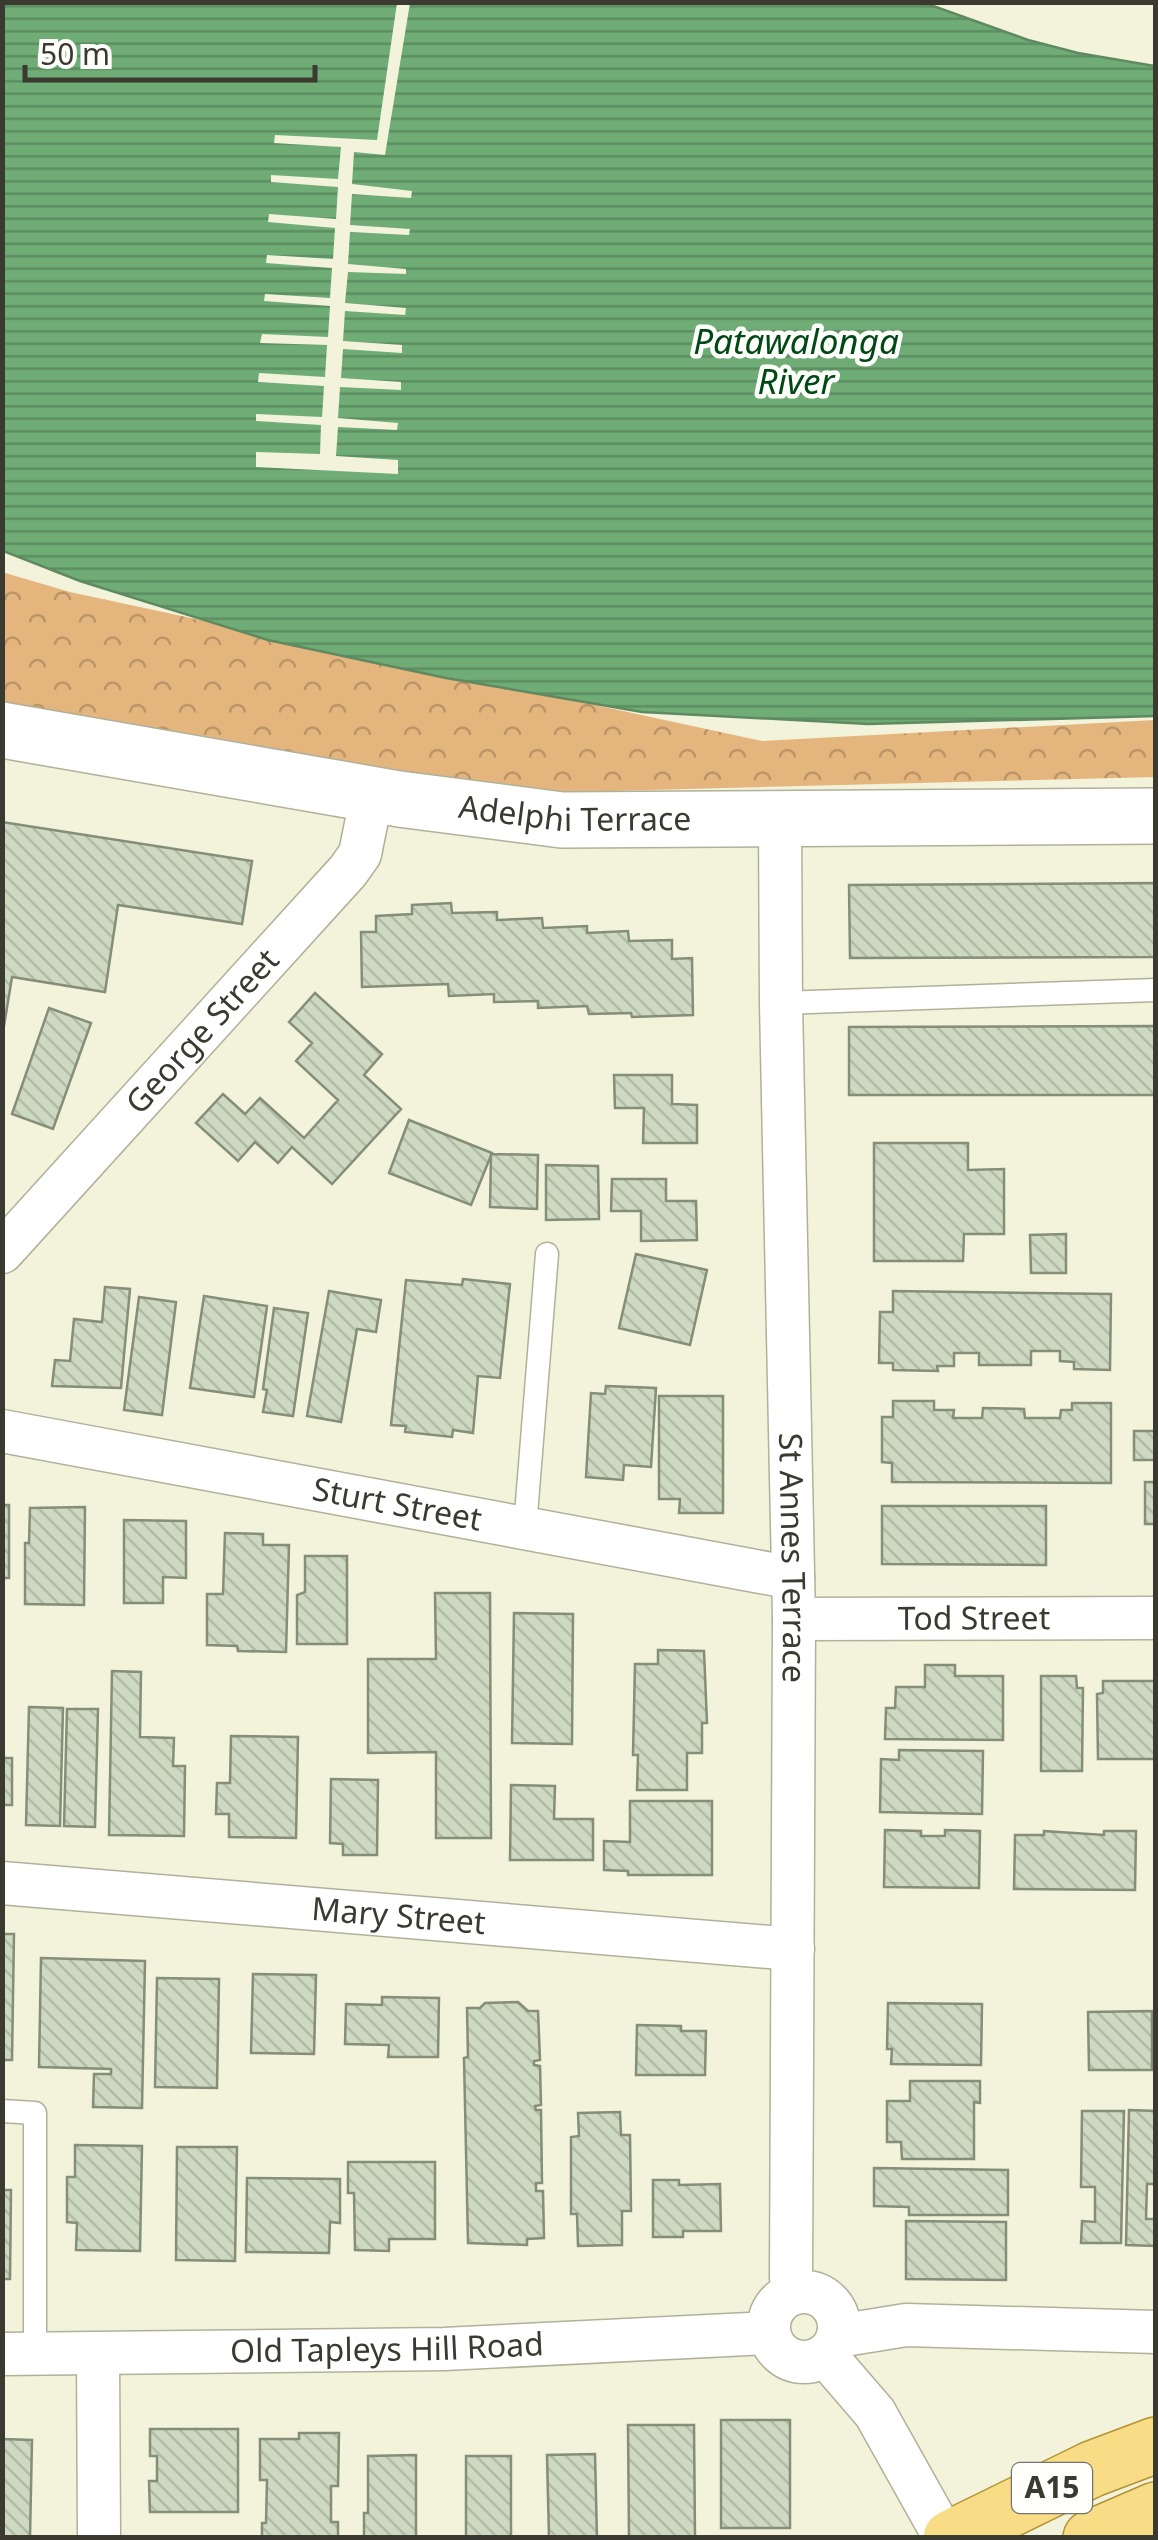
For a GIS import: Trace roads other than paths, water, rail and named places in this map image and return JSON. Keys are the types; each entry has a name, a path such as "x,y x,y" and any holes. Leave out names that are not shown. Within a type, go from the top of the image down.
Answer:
{"main road":[{"name":"A15","path":"948,2538 1092,2469 1156,2445"},
{"name":"A15","path":"1091,2538 1156,2510"}],"street":[{"name":"Adelphi Terrace","path":"2,730 372,794 562,820 1156,816"},
{"name":"George Street","path":"2,1252 348,872 360,854 372,794"},
{"name":"St Annes Terrace","path":"780,820 780,1004 793,1599 795,2293"},
{"name":"Sturt Street","path":"2,1431 525,1527 793,1599"},
{"name":"Tod Street","path":"793,1599 1156,1618"},
{"name":"Mary Street","path":"2,1883 793,1949"},
{"path":"948,2538 832,2346 837,2315 816,2294 795,2293 778,2303 771,2313 769,2333 774,2348 789,2360 814,2361 832,2346 906,2325 1156,2332"},
{"name":"Old Tapleys Hill Road","path":"19,2355 444,2349 769,2333"},
{"path":"98,2355 99,2538"}],"lane":[{"path":"780,1004 1156,990"},
{"path":"525,1527 547,1254"},
{"path":"2,2112 34,2113 19,2355"}],"water":[{"name":"Patawalonga River","path":"2,3 925,3 1028,40 1155,66 1155,716 868,724 642,712 446,678 268,640 80,581 3,551"}]}
